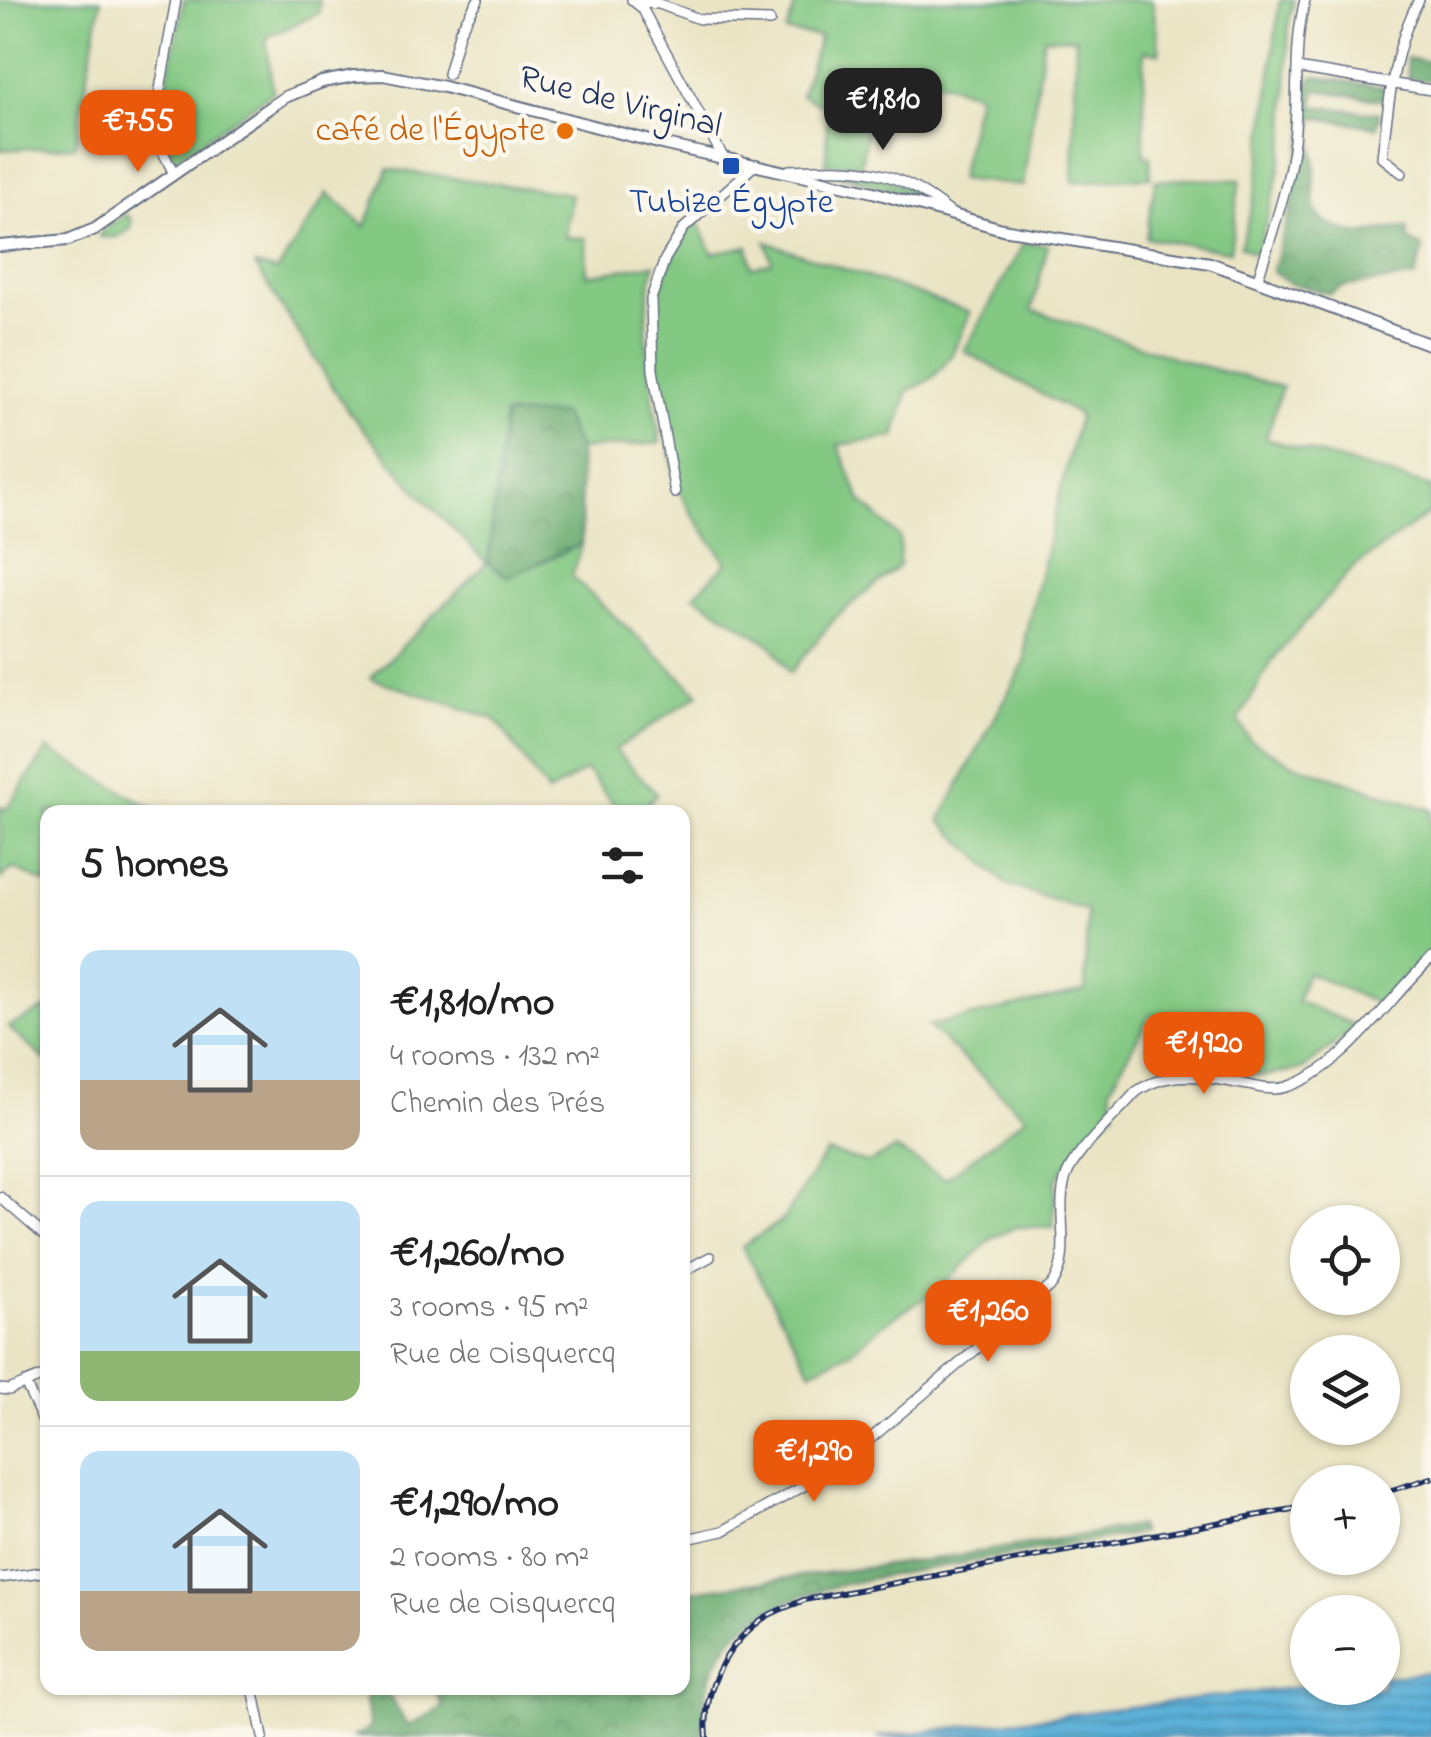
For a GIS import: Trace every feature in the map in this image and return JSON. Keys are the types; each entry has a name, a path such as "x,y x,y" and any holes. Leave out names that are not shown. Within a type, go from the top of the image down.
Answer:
{"street":[{"path":"174,174 158,140 155,116 176,0"},
{"path":"448,74 460,30 478,0"},
{"path":"1258,279 1291,161 1305,0"},
{"path":"1402,174 1382,157 1407,22 1419,0"},
{"path":"634,1 659,4 700,19 770,21"},
{"path":"634,1 724,157"},
{"path":"1297,68 1431,90"},
{"name":"Rue de Virginal","path":"0,246 75,238 95,229 284,97 317,83 382,76 427,83 783,170 1002,230 1181,257 1258,279 1431,344"},
{"path":"674,493 653,370 651,299 666,259 684,228 756,164"},
{"path":"783,170 887,174 916,187 957,218"},
{"path":"690,1538 723,1531 836,1468 1052,1285 1064,1261 1060,1209 1068,1172 1136,1092 1148,1084 1191,1075 1268,1089 1286,1087 1328,1064 1348,1047 1431,959"},
{"path":"0,1197 40,1232"},
{"path":"690,1268 710,1257"},
{"path":"0,1389 9,1390 40,1377"},
{"path":"26,1383 40,1414"},
{"path":"0,1578 40,1572"},
{"path":"254,1695 263,1737"}],"green space":[{"path":"0,0 101,0 75,146 0,150"},
{"path":"184,0 319,0 319,13 266,38 273,92 174,160 160,115"},
{"path":"797,0 1152,0 1160,53 1144,51 1144,156 1150,157 1151,177 1073,182 1076,38 1044,37 1023,186 959,179 978,94 944,83 884,76 868,125 861,164 826,164 827,107 801,95 820,36 786,32"},
{"path":"1280,0 1294,0 1289,19 1286,135 1257,255 1240,246 1262,156"},
{"path":"1406,58 1431,62 1431,80 1409,79"},
{"path":"1313,76 1384,87 1384,100 1316,90 1314,106 1380,113 1377,127 1313,117 1317,214 1354,233 1407,228 1409,240 1423,248 1415,277 1340,287 1330,294 1289,283 1272,271 1291,207 1295,168 1305,133 1304,101"},
{"path":"388,169 571,194 565,237 586,238 587,275 655,264 647,331 660,443 579,449 562,414 508,577 582,544 572,577 699,694 615,750 657,794 646,805 614,805 586,770 548,793 495,719 370,678 487,563 422,497 348,411 255,265 277,271 328,193 365,227"},
{"path":"836,173 887,180 932,203"},
{"path":"1240,180 1230,251 1146,238 1155,181"},
{"path":"126,214 132,220 131,229 117,237 100,237 99,234"},
{"path":"698,220 712,253 748,246 752,267 772,262 766,242 970,312 941,369 908,390 895,437 838,445 861,501 900,538 899,566 837,616 790,673 771,645 694,595 727,563 693,515 678,485 660,390 655,338 660,289 668,266"},
{"path":"1024,243 1048,245 1032,310 1191,363 1282,387 1266,439 1431,487 1431,512 1353,568 1274,658 1238,721 1250,740 1293,764 1431,810 1431,954 1377,1004 1307,972 1297,1001 1357,1026 1303,1069 1264,1076 1186,1064 1203,1019 1150,1015 1110,1088 1115,1110 1077,1148 1056,1180 1053,1227 1016,1227 992,1238 938,1290 883,1324 851,1352 811,1371 742,1247 783,1220 826,1152 868,1163 896,1149 945,1179 1026,1117 928,1026 1085,991 1087,911 1007,885 940,820 1026,660 1025,636 1079,415 964,351"},
{"path":"562,414 579,449 582,544 508,577 488,563 504,415"},
{"path":"48,749 147,805 40,805 40,881 13,868 0,879 0,806 6,810"},
{"path":"40,1011 40,1056 8,1027"},
{"path":"1138,1526 1141,1533 879,1577 785,1603 738,1632 720,1655 706,1694 702,1737 354,1737 370,1728 365,1695 388,1695 408,1726 443,1707 439,1695 690,1695 690,1591 948,1557"}],"water":[{"path":"1431,1672 1431,1737 876,1737 1290,1688 1290,1705 1400,1705 1400,1675"}],"railway":[{"path":"1400,1487 1431,1478"},
{"path":"707,1737 712,1687 726,1657 761,1620 804,1600 1290,1509"}],"place":[{"name":"café de l'Égypte","path":"565,131"},
{"name":"Tubize Égypte","path":"731,166"}]}
